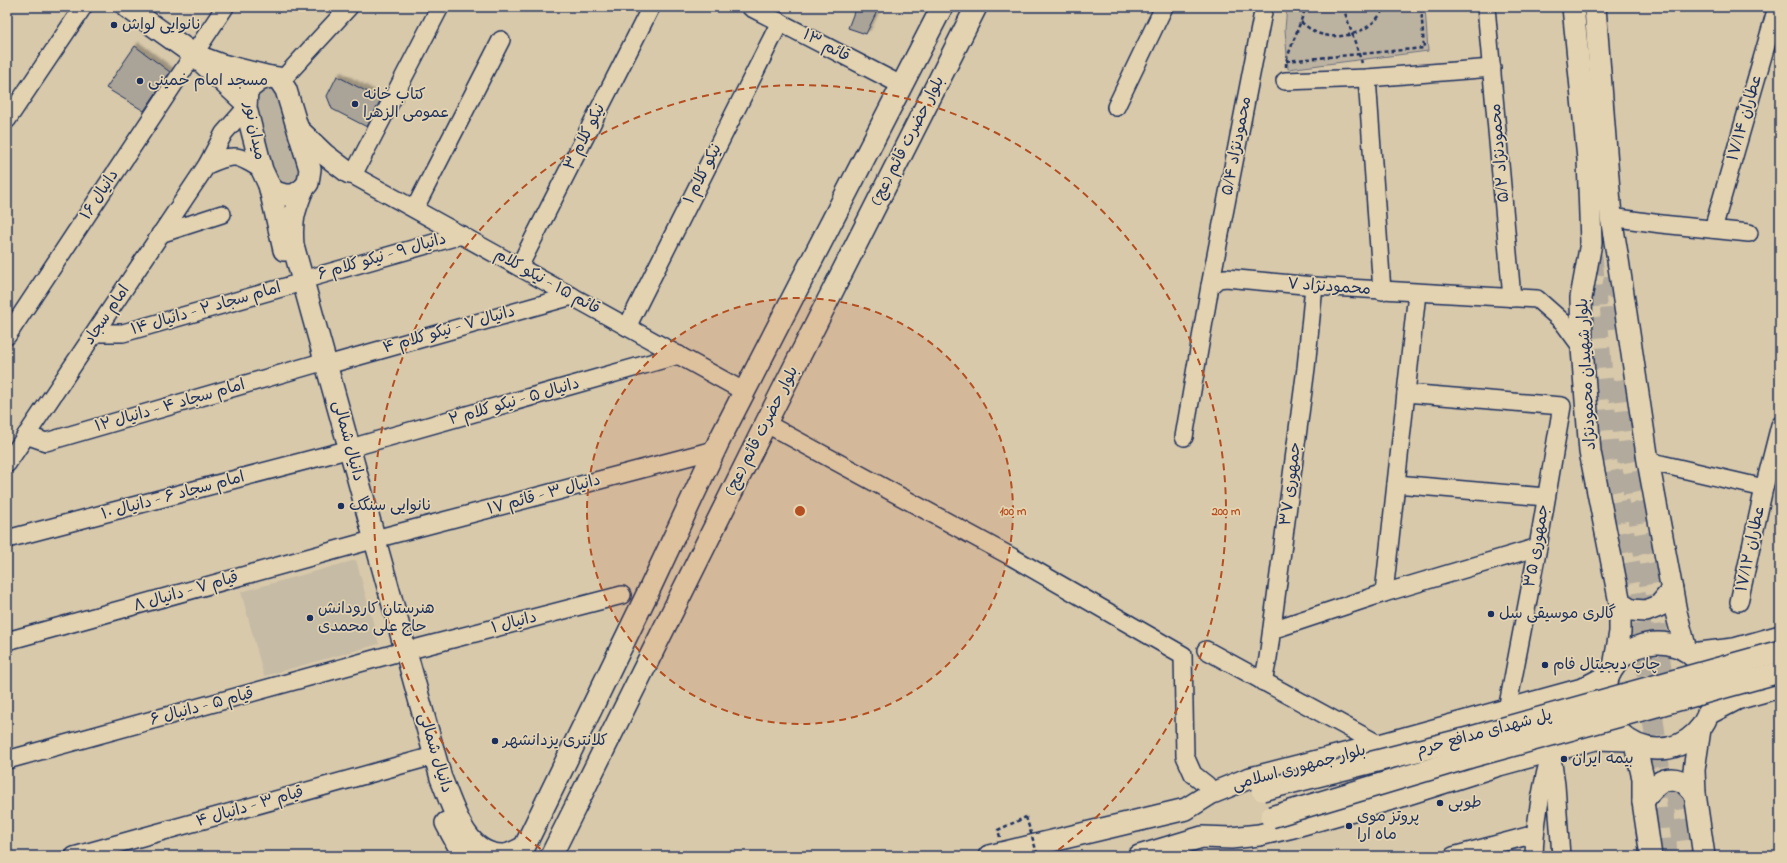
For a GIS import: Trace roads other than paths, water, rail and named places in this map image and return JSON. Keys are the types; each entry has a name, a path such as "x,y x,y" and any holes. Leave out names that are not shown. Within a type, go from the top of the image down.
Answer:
{"main road":[{"path":"128,7 193,54 246,105"},
{"name":"بلوار حضرت قائم (عج)","path":"522,852 651,586 714,450 942,7"},
{"name":"بلوار حضرت قائم (عج)","path":"551,856 765,423 976,7"},
{"name":"بلوار شهیدان محمودنژاد","path":"1573,7 1588,159 1591,243 1581,298 1582,348 1590,452 1620,603 1620,632 1611,671"},
{"path":"1595,7 1612,217 1648,461 1672,590 1689,652"},
{"path":"193,54 222,65 275,79 286,90 310,169 306,186"},
{"name":"میدان نور","path":"265,178 246,105 247,90 260,80 275,79"},
{"path":"298,130 324,154 351,174"},
{"path":"265,178 275,192 285,195 294,195 306,186 335,172 351,174"},
{"name":"دانیال شمالی","path":"265,178 298,282 401,652 441,778 453,837 466,856"},
{"name":"دانیال شمالی","path":"298,282 291,228 293,213 306,186"},
{"path":"745,392 775,405"},
{"path":"1620,603 1631,610 1646,611 1659,606 1672,590"},
{"path":"1689,652 1734,649 1771,638"},
{"path":"1771,638 1762,667 1768,679 1780,682"},
{"path":"1651,856 1643,802 1643,778 1631,742 1614,727 1604,700 1605,686 1611,671 1628,652 1640,645 1654,642 1668,643 1689,652 1704,668 1711,686 1712,699 1704,721 1694,770 1695,794 1704,856"},
{"name":"دانیال شمالی","path":"401,652 426,758 447,809 477,846 492,854 505,855 522,852"},
{"name":"پل شهدای مدافع حرم","path":"1186,809 1464,740 1780,652"},
{"name":"بلوار جمهوری اسلامی","path":"989,856 1186,809 1210,794 1247,779 1380,745 1582,689 1611,671"},
{"path":"1139,856 1202,837 1245,837 1286,829 1550,751 1596,739 1631,742 1649,749 1663,750 1675,747 1687,742 1704,721 1737,699 1780,682"},
{"name":"پل شهدای مدافع حرم","path":"1202,837 1471,757 1780,682"},
{"path":"1582,689 1591,699 1596,713 1596,739"},
{"path":"1643,802 1653,786 1662,781 1682,781 1695,794"}],"street":[{"path":"7,120 83,7"},
{"name":"دانیال ۱۶","path":"7,336 225,7"},
{"path":"275,79 349,7"},
{"path":"351,174 440,7"},
{"name":"نیکو کلام ۳","path":"519,267 650,7"},
{"name":"قائم ۱۳","path":"750,7 901,85"},
{"path":"1116,107 1164,7"},
{"name":"محمودنژاد ۵/۴","path":"1210,286 1264,7"},
{"name":"محمودنژاد ۵/۲","path":"1486,7 1512,298"},
{"name":"عطاران ۱۷/۱۴","path":"1713,229 1777,7"},
{"name":"نیکو کلام ۱","path":"627,326 780,22"},
{"path":"415,208 501,40"},
{"path":"1285,81 1367,78 1492,68"},
{"path":"1367,78 1382,291"},
{"name":"امام سجاد","path":"7,464 96,333 206,165 224,133 246,105"},
{"path":"206,165 232,156 244,159 265,178"},
{"name":"قائم ۱۵ - نیکو کلام","path":"351,174 415,208 745,392"},
{"path":"160,234 222,214"},
{"path":"1612,217 1661,224 1749,233"},
{"name":"دانیال ۹ - نیکو کلام ۶","path":"298,282 462,235"},
{"name":"محمودنژاد ۷","path":"1210,286 1218,279 1226,278 1382,291 1537,299 1563,322 1582,348"},
{"name":"امام سجاد ۲ - دانیال ۱۴","path":"96,333 123,333 298,282"},
{"path":"1184,437 1210,286"},
{"name":"جمهوری ۳۷","path":"1263,682 1272,630 1306,368 1314,286"},
{"path":"1384,593 1417,293"},
{"name":"دانیال ۷ - نیکو کلام ۴","path":"321,364 572,296"},
{"name":"دانیال ۵ - نیکو کلام ۲","path":"344,450 679,355"},
{"name":"امام سجاد ۴ - دانیال ۱۲","path":"26,435 46,442 321,364"},
{"name":"جمهوری ۳۵","path":"1406,393 1562,406 1538,547 1507,710"},
{"path":"765,423 1012,557 1142,630 1183,655 1185,756 1193,774 1207,785 1210,794"},
{"name":"عطاران ۱۷/۱۲","path":"1739,602 1764,488 1780,425"},
{"name":"امام سجاد ۶ - دانیال ۱۰","path":"7,539 344,450"},
{"name":"دانیال ۳ - قائم ۱۷","path":"370,541 714,450"},
{"path":"1648,461 1764,488"},
{"path":"1396,484 1546,497"},
{"name":"قیام ۷ - دانیال ۸","path":"7,641 370,541"},
{"path":"1272,630 1384,593 1538,547"},
{"name":"دانیال ۱","path":"401,652 622,595"},
{"path":"1206,650 1380,745"},
{"name":"قیام ۵ - دانیال ۶","path":"7,760 401,652"},
{"path":"1534,856 1534,834 1543,780 1550,751"},
{"path":"1550,751 1556,785 1561,856"},
{"name":"قیام ۳ - دانیال ۴","path":"74,856 426,758"},
{"path":"1453,856 1534,834"}],"tunnel":[{"path":"1592,255 1608,448 1640,619 1663,796 1667,856"},
{"path":"1612,329 1610,302 1617,262"},
{"path":"1617,380 1625,444 1655,614 1664,697"},
{"path":"1675,789 1684,856"}],"place":[{"name":"نانوایی لواش","path":"114,25"},
{"name":"مسجد امام خمینی","path":"140,81"},
{"name":"کتاب خانه عمومی الزهرا","path":"355,104"},
{"name":"نانوایی سنگک","path":"341,506"},
{"name":"گالری موسیقی سل","path":"1491,614"},
{"name":"هنرستان کارودانش حاج علی محمدی","path":"310,618"},
{"name":"چاپ دیجیتال فام","path":"1545,665"},
{"name":"کلانتری یزدانشهر","path":"495,741"},
{"name":"بیمه ایران","path":"1564,759"},
{"name":"طوبی","path":"1440,803"},
{"name":"پروتز موی ماه ارا","path":"1349,826"}]}
